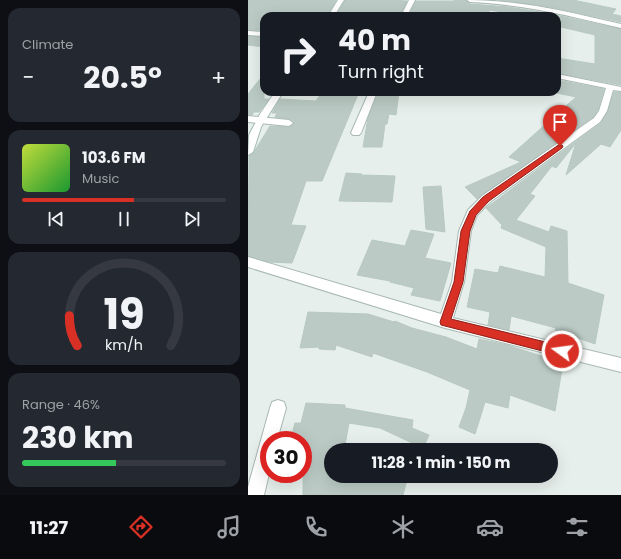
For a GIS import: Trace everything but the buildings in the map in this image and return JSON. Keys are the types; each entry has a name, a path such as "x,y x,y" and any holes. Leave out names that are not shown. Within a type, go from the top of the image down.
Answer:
{"street":[{"path":"334,12 341,0"},
{"path":"406,12 412,0"},
{"path":"470,0 494,0 559,12"},
{"path":"561,12 621,26"},
{"path":"248,33 260,34"},
{"path":"445,322 458,282 465,231 472,213 486,199 597,120 616,88 561,77"},
{"path":"248,152 259,120 276,96"},
{"path":"356,133 371,96"},
{"path":"248,119 289,123"},
{"path":"248,262 445,322 621,365"},
{"path":"272,431 278,408"},
{"path":"255,495 260,476"}],"route":[{"path":"560,146 486,199 472,213 465,231 458,282 445,322 562,351"}]}
